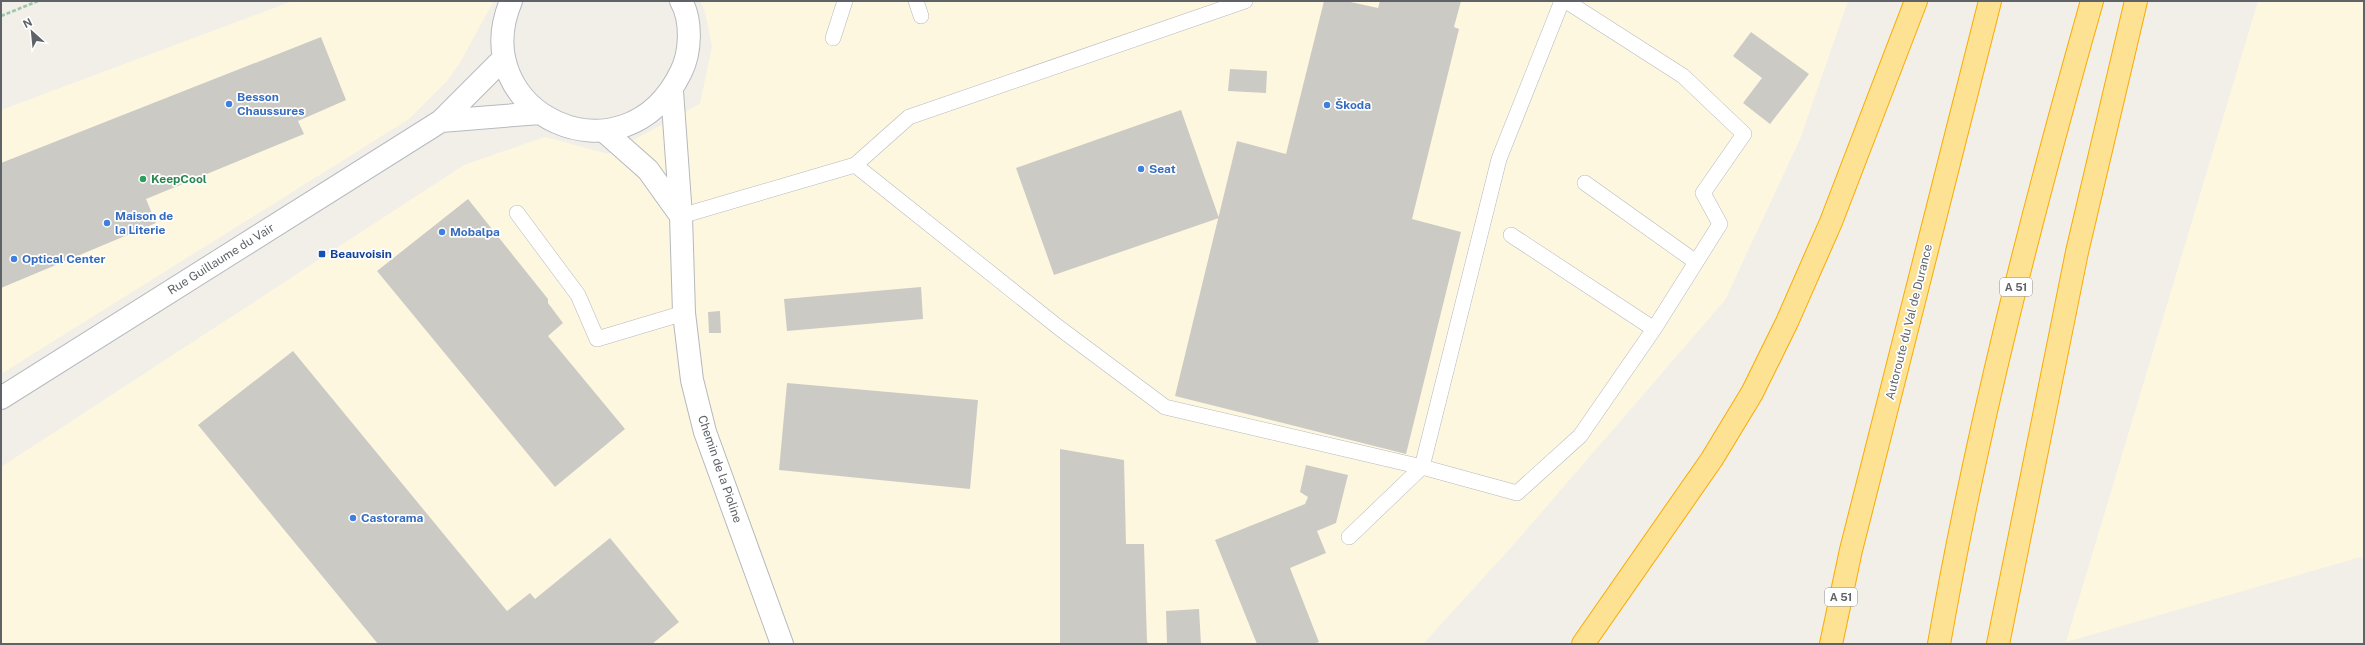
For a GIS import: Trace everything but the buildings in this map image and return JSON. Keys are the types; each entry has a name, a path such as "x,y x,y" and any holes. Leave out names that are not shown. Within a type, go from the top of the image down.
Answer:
{"highway":[{"path":"1583,644 1688,496 1752,393 1788,322 1831,222 1916,1"},
{"name":"Autoroute du Val de Durance","path":"1832,644 1852,550 1990,1"},
{"name":"A 51","path":"1939,644 1954,561 2014,296 2049,153 2092,1"},
{"path":"1998,644 2077,252 2136,1"}],"main road":[{"path":"511,1 506,13 502,36 504,58 512,79 520,92 540,113 560,124 581,131 604,131 630,124 654,110 672,91 685,64 689,34 680,1"},
{"name":"Rue Guillaume du Vair","path":"1,398 441,121 504,58"},
{"name":"Chemin de la Pioline","path":"672,91 682,216 684,313 692,380 705,432 782,644"},
{"name":"Rue Guillaume du Vair","path":"441,121 540,113"},
{"path":"604,131 648,170 682,216"}],"lane":[{"path":"833,38 845,1"},
{"path":"916,1 921,16"},
{"path":"682,216 855,165 909,117 1245,1"},
{"path":"1349,538 1422,467 1499,159 1562,1"},
{"path":"855,165 1058,327 1165,407 1422,467 1517,493 1580,436 1654,329 1720,224 1703,193 1744,134 1683,76 1566,1"},
{"path":"1585,183 1696,262"},
{"path":"517,213 578,295 597,339 684,313"},
{"path":"1512,235 1654,329"}],"path":[{"path":"1,16 38,1"}],"shaded area":[{"path":"293,1 493,2 461,61 448,80 409,119 1,374 1,110"},
{"path":"700,1 1848,1 1800,139 1725,300 1515,543 1423,644 1,644 1,467 464,165 545,137 608,154 700,104 712,46 705,12"},
{"path":"2258,1 2364,1 2364,556 2066,642"}],"place":[{"name":"Besson Chaussures","path":"229,104"},
{"name":"Škoda","path":"1327,105"},
{"name":"Seat","path":"1141,169"},
{"name":"KeepCool","path":"143,179"},
{"name":"Maison de la Literie","path":"107,223"},
{"name":"Mobalpa","path":"442,232"},
{"name":"Beauvoisin","path":"322,254"},
{"name":"Optical Center","path":"14,259"},
{"name":"Castorama","path":"353,518"}]}
